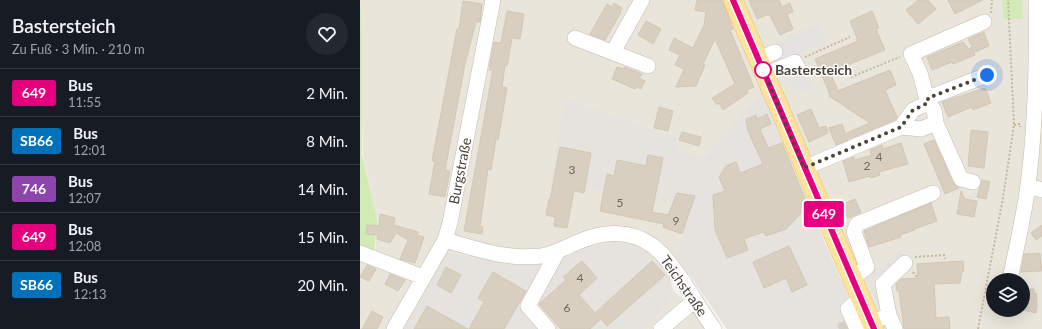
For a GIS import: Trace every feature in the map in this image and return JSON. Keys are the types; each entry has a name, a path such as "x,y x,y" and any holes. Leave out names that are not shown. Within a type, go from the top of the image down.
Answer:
{"main road":[{"path":"733,0 766,62 804,168 853,278 851,309 867,327"}],"street":[{"name":"Burgstraße","path":"394,329 445,240 450,223 493,0"},
{"path":"613,52 642,0"},
{"path":"1012,273 1035,188 1040,63 1036,0"},
{"path":"973,182 961,179 936,123 934,110 928,101 911,54 984,22"},
{"path":"575,38 648,66"},
{"path":"766,62 796,65"},
{"path":"901,127 913,110 928,101 987,75"},
{"path":"804,168 901,127 921,129 936,123"},
{"path":"853,278 866,267 854,232 857,224 932,193"},
{"name":"Teichstraße","path":"445,240 508,256 541,256 558,251 590,237 620,232 632,235 652,246 665,257 714,329"},
{"path":"548,329 528,306 558,251"},
{"path":"360,253 424,277"},
{"path":"895,329 889,315 883,284 905,263"},
{"path":"661,329 694,301"},
{"path":"867,327 889,315"}],"path":[{"path":"978,329 1005,191 1014,125 1008,0"},
{"path":"796,65 850,38"},
{"path":"851,77 907,54 911,54"},
{"path":"905,263 911,257 944,254 945,259"}],"shaded area":[{"path":"360,0 1042,0 1042,329 863,329 762,91 703,158 677,148 678,137 565,99 560,130 563,189 583,193 602,189 641,196 655,201 667,201 692,211 675,254 690,274 670,278 661,264 616,241 597,245 545,263 505,264 455,253 440,258 403,329 360,329 360,250 375,255 377,223 363,156"},
{"path":"819,24 827,42 780,62 772,44"},
{"path":"803,66 813,90 804,94 800,86 793,89 786,73"},
{"path":"762,91 826,245 863,329 727,329 675,254 692,210 667,201 655,201 641,196 602,189 583,193 550,187 565,99 678,137 677,148 703,158"},
{"path":"748,141 756,163 742,169 733,147"},
{"path":"616,241 635,246 648,254 661,264 670,278 673,290 671,301 644,329 403,329 440,258 447,253 455,253 505,264 545,263 597,245"},
{"path":"901,251 905,256 873,279 885,310 880,312 866,276"},
{"path":"673,290 690,306 705,329 644,329 671,301"}],"green space":[{"path":"360,0 362,34 362,155 377,221 374,255 360,250"},
{"path":"1002,0 1022,0 1023,19 1004,19"}],"building":[{"path":"697,0 722,0 733,29 730,30 754,87 747,90 748,93 723,110 719,103 717,105 712,98 735,84 715,39 703,64 705,65 696,86 676,87 684,69 675,65 680,55 669,50 674,38 693,48 704,25 706,12 695,10"},
{"path":"749,0 779,0 782,7 790,3 793,12 787,14 793,29 780,35 769,14 757,19"},
{"path":"918,0 928,0 936,9 918,24 906,10"},
{"path":"948,0 983,0 955,14"},
{"path":"463,1 482,4 480,22 476,22 465,64 445,170 450,171 445,197 429,194 435,161 432,161 457,29 459,29"},
{"path":"614,3 622,8 605,40 590,34 607,4 612,7"},
{"path":"507,11 524,14 520,39 512,38 507,66 505,65 502,87 507,88 491,170 488,169 480,226 483,227 482,234 464,231 493,70 489,70 494,42 501,43"},
{"path":"872,11 879,28 876,29 885,50 830,72 838,91 890,70 896,85 885,90 897,117 895,120 849,139 847,133 870,123 829,96 830,95 815,59 858,41 850,21"},
{"path":"646,21 661,29 653,44 638,35"},
{"path":"984,32 989,46 975,52 968,39"},
{"path":"963,42 969,49 971,47 975,55 953,64 952,62 932,70 927,57"},
{"path":"617,67 624,69 625,67 642,74 639,78 645,81 641,89 636,86 635,89 612,79"},
{"path":"985,88 991,103 973,110 972,107 948,117 942,102"},
{"path":"659,107 673,111 668,131 654,128"},
{"path":"811,109 819,128 826,126 828,133 809,142 797,115"},
{"path":"767,114 771,124 760,129 768,148 782,143 808,206 786,229 766,236 763,232 744,239 748,250 727,258 715,230 713,195 725,191 719,177 726,166 736,162 740,173 763,164 748,131 746,119 756,115 757,119"},
{"path":"842,124 848,140 836,145 829,128"},
{"path":"971,130 988,132 984,168 968,166"},
{"path":"682,132 701,137 699,146 679,140"},
{"path":"934,140 953,183 959,188 945,194 924,144"},
{"path":"901,143 908,164 879,172 880,175 871,178 870,176 849,182 843,161 854,157 855,160 872,155 870,150 882,145 883,149"},
{"path":"560,147 591,153 584,193 574,191 567,228 554,226 555,217 546,215"},
{"path":"648,155 663,158 652,212 668,215 677,193 695,196 682,234 663,227 664,224 600,211 607,174 614,176 617,160 646,166"},
{"path":"982,180 990,182 986,199 977,197"},
{"path":"961,191 965,199 977,201 974,217 957,214"},
{"path":"855,199 861,212 848,218 842,205"},
{"path":"931,203 937,221 900,235 901,237 869,247 864,231"},
{"path":"380,214 395,218 394,225 418,232 417,235 424,237 415,263 400,259 408,240 396,233 390,243 377,239 378,235 366,234 367,225 379,226"},
{"path":"1042,225 1042,236 1036,240 1031,233"},
{"path":"789,246 807,285 792,292 786,278 764,288 753,262"},
{"path":"1040,253 1042,271 1021,272 1024,254"},
{"path":"582,261 597,278 579,295 595,313 652,261 665,275 607,326 601,319 590,329 561,329 539,304 566,280 563,277"},
{"path":"963,261 964,271 962,271 960,283 934,284 936,318 949,317 950,329 904,329 899,291 897,291 896,284 901,279 918,278 917,264"},
{"path":"367,265 376,269 369,281 360,277"},
{"path":"446,267 461,275 451,293 437,285"},
{"path":"493,272 526,291 504,329 469,329 484,302 478,298"},
{"path":"390,274 405,280 398,291 385,284"},
{"path":"1030,289 1034,289 1034,293 1036,293 1036,313 1030,312"},
{"path":"427,306 468,329 414,329"},
{"path":"372,311 383,317 377,329 362,329"}],"tunnel":[{"path":"844,321 847,329"}],"bus line":[{"name":"649","path":"733,0 874,329"}],"place":[{"name":"Bastersteich","path":"763,70"}],"route":[{"path":"763,70 762,67 804,168 901,127 913,110 928,103 928,98 987,75"}]}
